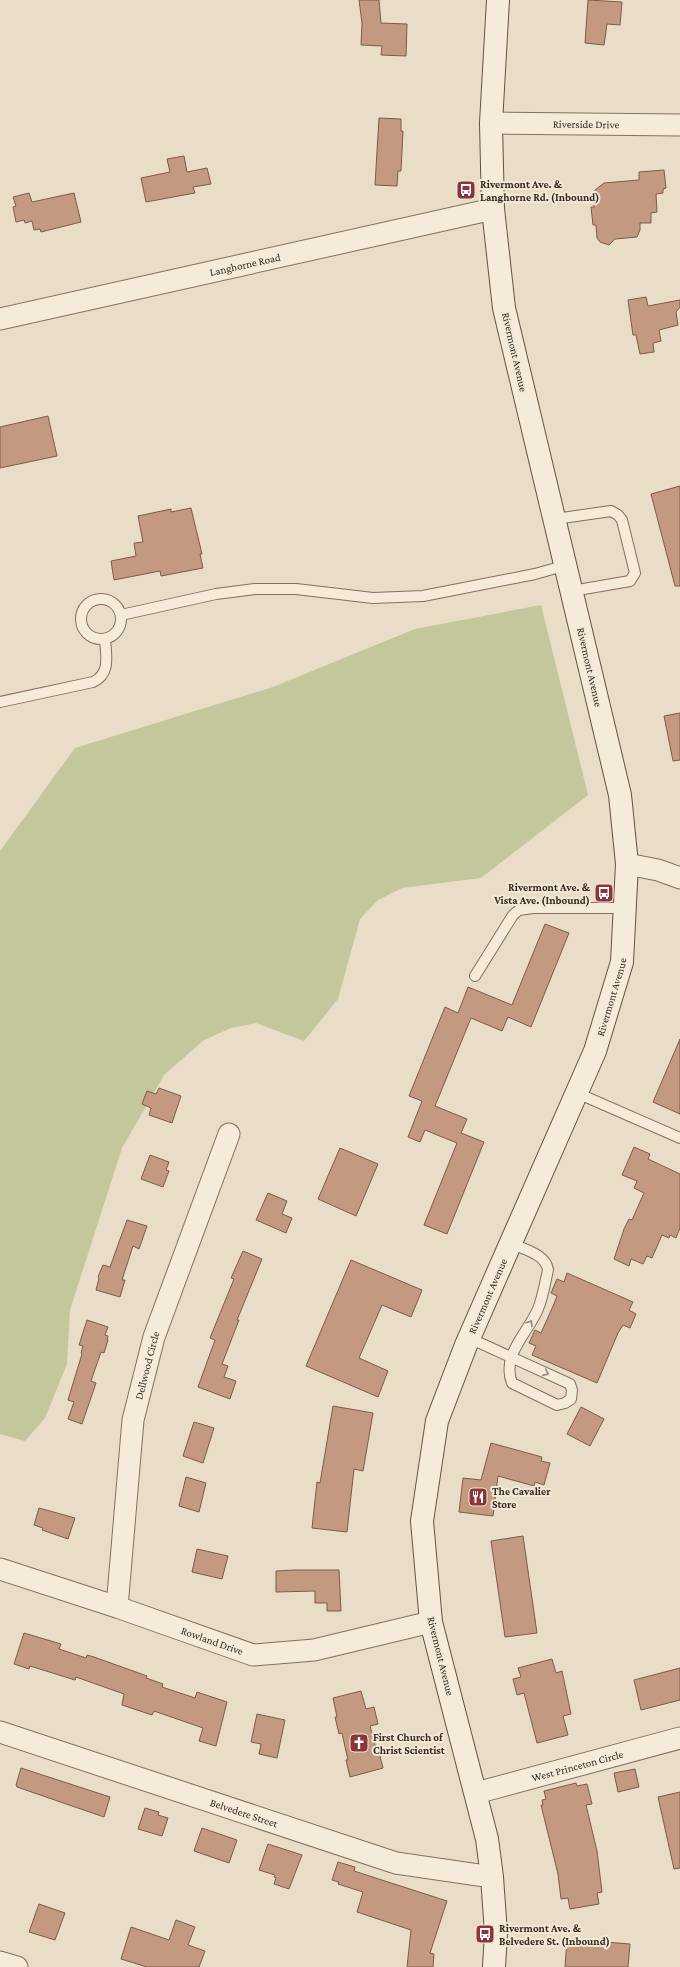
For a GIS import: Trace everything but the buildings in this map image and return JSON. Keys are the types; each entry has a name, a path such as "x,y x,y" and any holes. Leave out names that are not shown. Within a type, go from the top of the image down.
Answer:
{"main road":[{"name":"Rivermont Avenue","path":"494,1967 496,1933 492,1877 487,1839 431,1622 422,1521 437,1421 469,1338 595,1051 622,962 627,864 620,795 504,308 493,209 491,123 498,0"}],"street":[{"name":"Riverside Drive","path":"491,123 680,125"},
{"name":"Langhorne Road","path":"3,315 493,209"},
{"path":"627,864 658,870 680,878"},
{"name":"Dellwood Circle","path":"117,1607 133,1420 154,1337 229,1134"},
{"name":"Rowland Drive","path":"0,1569 117,1607 253,1655 314,1650 431,1622"},
{"name":"Belvedere Street","path":"0,1732 396,1863 492,1877"},
{"name":"West Princeton Circle","path":"476,1793 680,1738"},
{"path":"0,1962 17,1967"}],"lane":[{"path":"555,519 610,511 618,515 622,520 634,573 630,581 572,590"},
{"path":"121,615 216,594 255,589 296,590 374,598 423,596 536,574 566,566"},
{"path":"98,599 106,599 118,608 121,615 121,623 118,630 113,636 106,639 97,639 90,636 82,623 82,615 85,608 90,602 98,599"},
{"path":"0,702 93,682 100,679 104,673 107,663 106,639"},
{"path":"475,976 513,915 519,910 532,908 624,908"},
{"path":"577,1093 680,1138"},
{"path":"469,1338 510,1357 570,1384 572,1390 571,1399 566,1403 557,1405 512,1383 509,1375 510,1357 538,1310 548,1270 547,1264 543,1259 510,1243"}],"green space":[{"path":"541,605 588,795 481,878 402,888 378,900 360,919 338,999 304,1041 256,1023 231,1028 204,1040 164,1075 122,1148 70,1310 67,1364 45,1418 25,1441 0,1434 0,851 75,748 273,687 415,629"}],"place":[{"name":"Rivermont Ave. & Langhorne Rd. (Inbound)","path":"466,190"},
{"name":"Rivermont Ave. & Vista Ave. (Inbound)","path":"604,893"},
{"name":"The Cavalier Store","path":"478,1497"},
{"name":"First Church of Christ Scientist","path":"359,1743"},
{"name":"Rivermont Ave. & Belvedere St. (Inbound)","path":"485,1934"}]}
